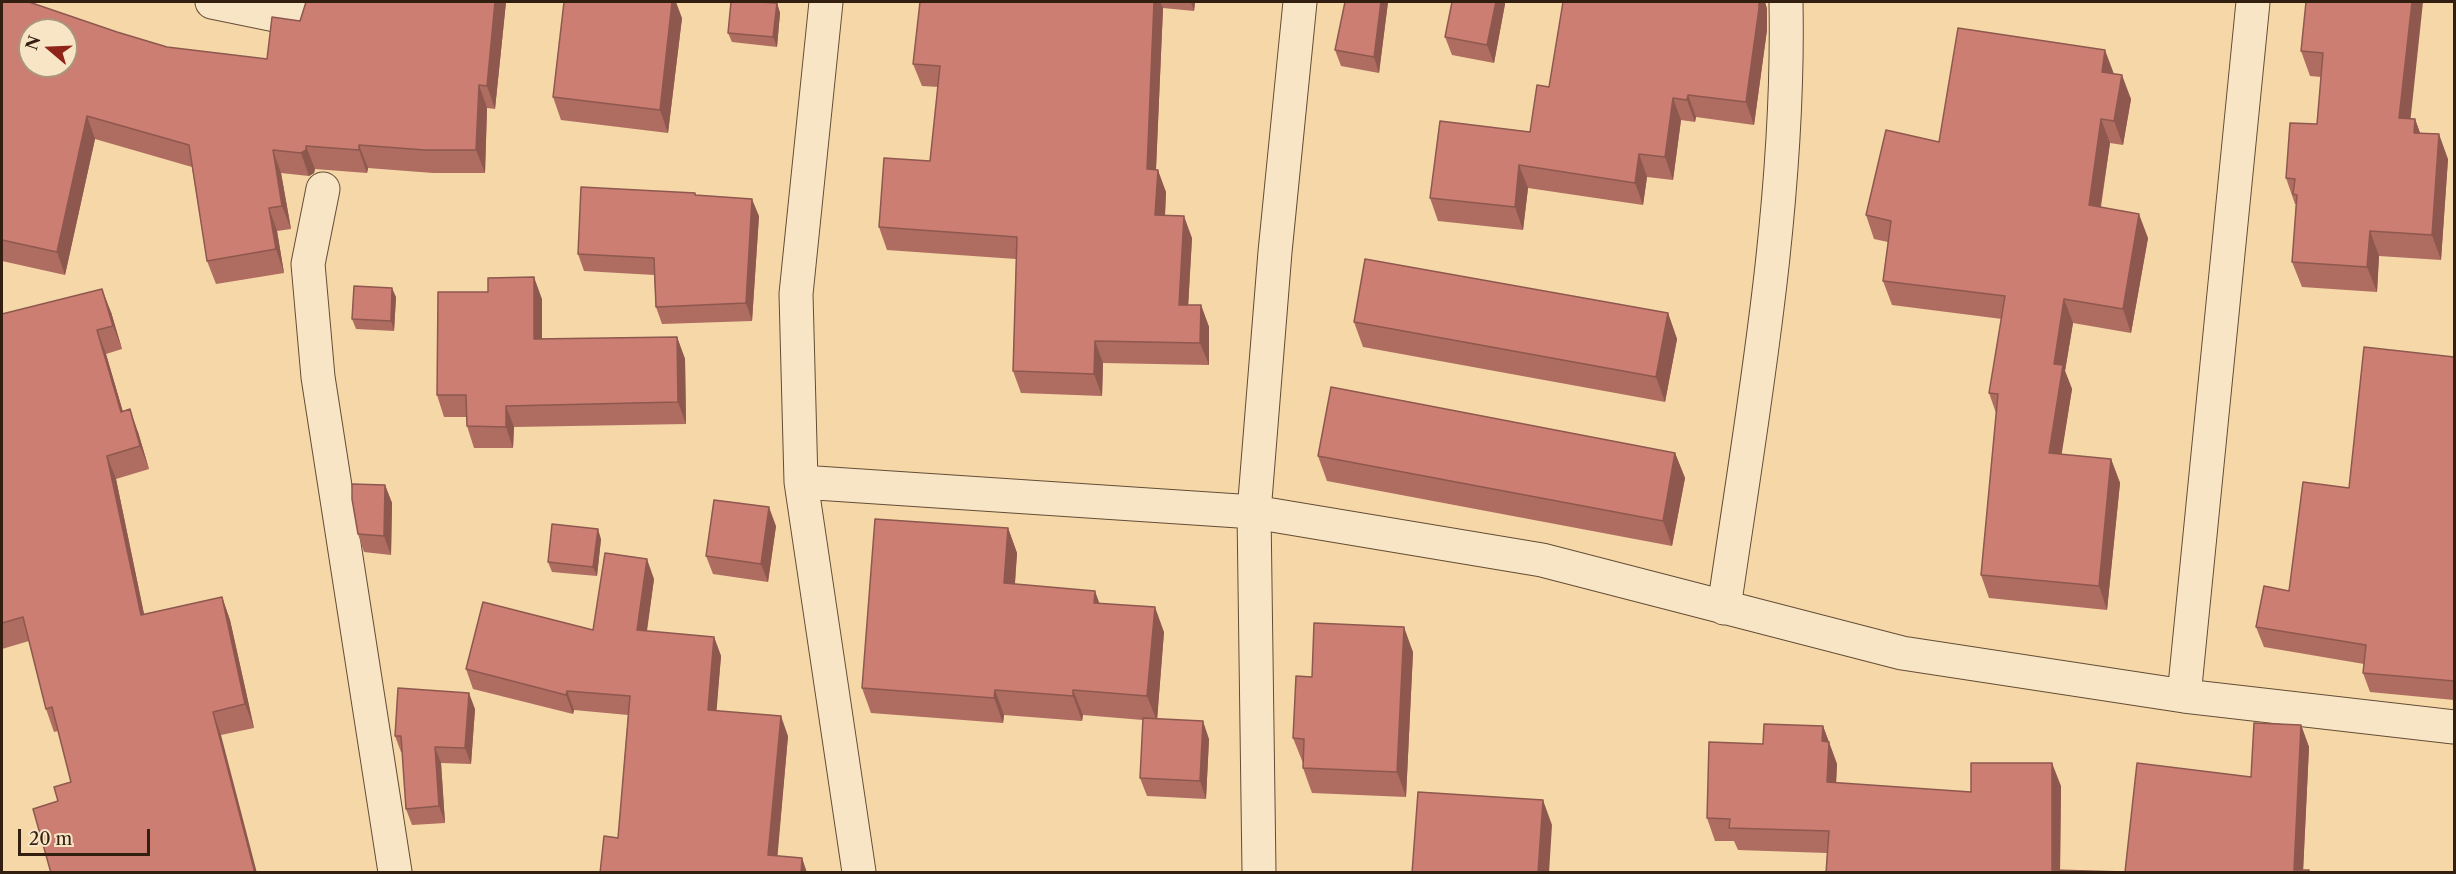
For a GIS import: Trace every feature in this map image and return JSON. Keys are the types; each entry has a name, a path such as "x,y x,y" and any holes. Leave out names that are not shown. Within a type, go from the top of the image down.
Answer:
{"street":[{"path":"212,2 295,20 302,2"},
{"path":"826,2 796,294 801,482 859,873"},
{"path":"1259,873 1254,512 1275,252 1300,2"},
{"path":"1724,608 1769,296 1788,72 1786,2"},
{"path":"2184,696 2253,2"},
{"path":"323,189 308,264 318,376 395,873"},
{"path":"801,482 1254,512 1542,560 1902,653 2184,696 2454,727"}],"building":[{"path":"2,2 29,2 76,18 18,18 18,78 78,78 78,19 167,47 267,59 272,17 300,21 306,2 495,2 487,86 479,85 476,150 425,150 359,145 359,150 306,146 306,150 301,153 273,150 282,206 269,208 276,249 207,261 189,145 87,116 57,252 2,240"},
{"path":"564,2 672,2 660,110 553,97"},
{"path":"731,2 777,3 773,37 728,33"},
{"path":"920,2 1154,2 1147,169 1158,170 1155,215 1184,216 1179,305 1201,305 1200,343 1095,341 1094,374 1013,371 1017,237 879,227 884,158 930,161 940,66 913,64"},
{"path":"1345,2 1381,2 1374,57 1335,50"},
{"path":"1452,2 1496,2 1487,45 1445,37"},
{"path":"1563,2 1759,2 1746,102 1688,95 1687,100 1673,98 1665,157 1639,154 1635,183 1519,165 1515,207 1430,198 1440,121 1530,132 1537,85 1549,87"},
{"path":"2306,2 2412,2 2399,118 2415,119 2414,133 2439,134 2432,235 2370,231 2367,267 2292,262 2297,195 2293,194 2295,179 2286,178 2290,123 2317,124 2323,53 2301,51"},
{"path":"1958,28 2105,50 2102,72 2122,75 2114,121 2101,119 2089,205 2139,214 2123,309 2064,299 2054,364 2063,365 2049,453 2111,459 2099,586 1981,575 1998,394 1989,393 2005,296 1883,281 1891,221 1866,215 1886,130 1939,142"},
{"path":"581,187 695,193 695,195 752,199 746,303 656,307 654,258 578,254"},
{"path":"1365,259 1668,313 1656,377 1354,322"},
{"path":"534,277 534,339 677,337 678,402 506,406 506,427 467,426 466,395 437,395 438,292 488,292 488,278"},
{"path":"354,286 392,288 391,321 352,319"},
{"path":"102,289 113,326 97,330 121,412 130,409 140,446 107,456 141,615 222,597 245,704 213,712 255,873 51,873 33,809 58,801 54,787 71,782 52,707 46,709 23,617 2,623 2,314"},
{"path":"2364,347 2454,357 2454,681 2363,673 2366,645 2256,627 2264,586 2289,591 2303,482 2349,488"},
{"path":"1331,387 1675,453 1663,521 1318,456"},
{"path":"352,484 385,485 384,536 358,534"},
{"path":"714,500 769,507 761,564 706,556"},
{"path":"875,519 1008,528 1004,583 1095,591 1094,603 1155,607 1147,696 1073,690 1073,696 995,690 994,698 862,688"},
{"path":"552,524 598,529 593,567 548,562"},
{"path":"605,553 647,559 637,630 714,637 708,710 781,716 768,855 802,858 801,873 600,873 604,836 618,838 630,696 567,691 566,695 466,669 483,602 593,630"},
{"path":"1314,623 1404,627 1397,772 1303,768 1304,739 1293,738 1296,676 1312,677"},
{"path":"398,688 469,693 465,748 435,747 439,806 406,809 401,736 395,736"},
{"path":"1143,718 1203,721 1200,781 1140,778"},
{"path":"2254,723 2301,725 2294,870 2309,870 2309,873 1826,873 1829,831 1729,828 1730,819 1707,818 1709,742 1763,744 1764,724 1823,726 1822,741 1829,742 1827,782 1971,792 1971,763 2052,763 2052,870 2125,872 2137,763 2251,777"},
{"path":"1418,792 1543,800 1538,873 1412,873"}]}
